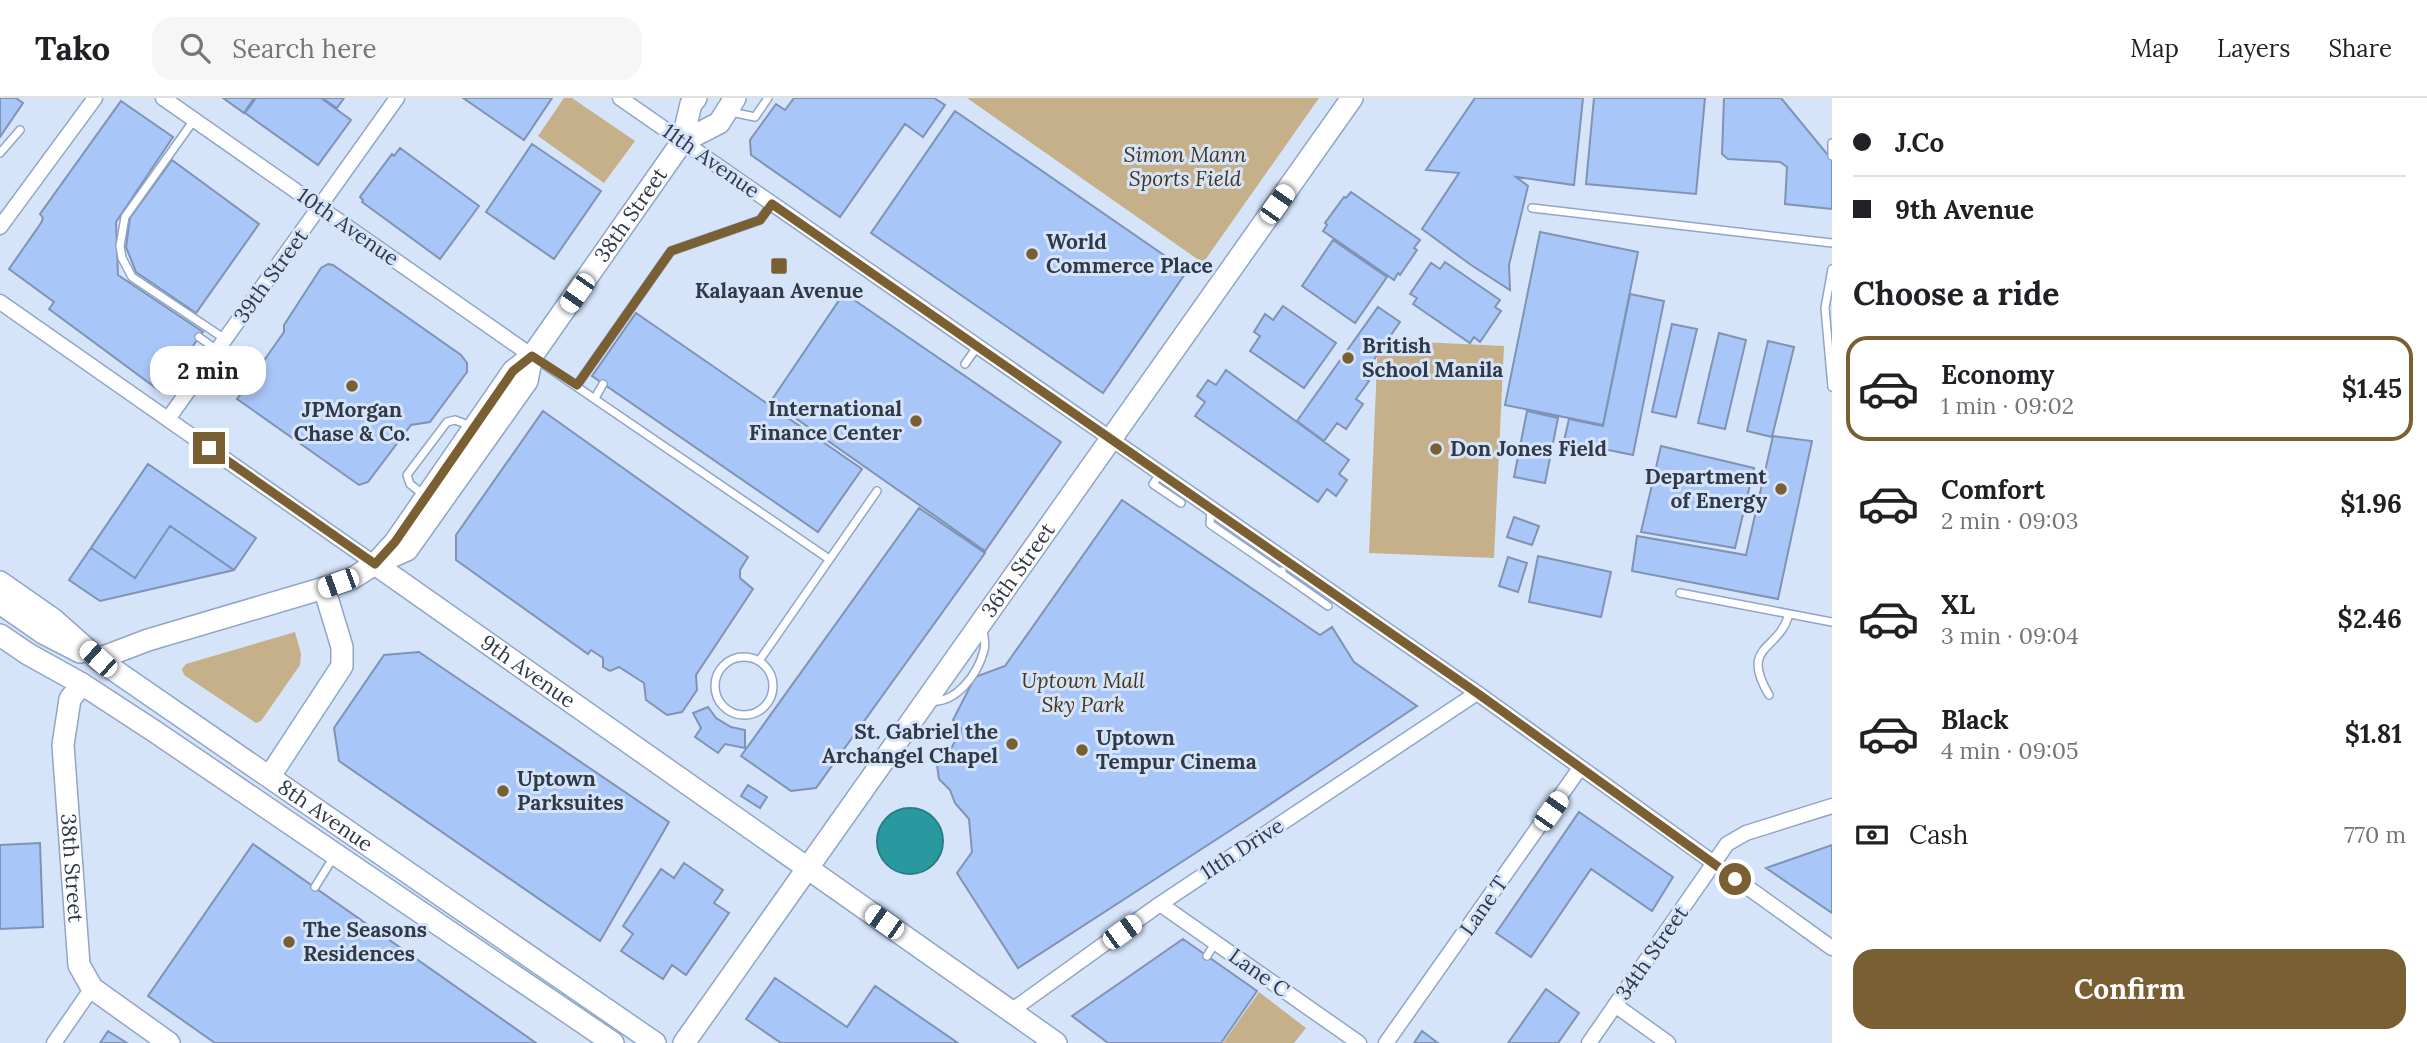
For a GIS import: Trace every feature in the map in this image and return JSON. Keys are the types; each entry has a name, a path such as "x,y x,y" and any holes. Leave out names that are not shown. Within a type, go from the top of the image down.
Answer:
{"street":[{"path":"0,227 95,98"},
{"name":"10th Avenue","path":"163,98 532,356"},
{"name":"39th Street","path":"168,419 397,98"},
{"name":"11th Avenue","path":"620,98 1211,509 1285,568 1477,693 1832,948"},
{"name":"38th Street","path":"375,564 395,542 513,371 532,356 682,142 691,104 696,98"},
{"name":"36th Street","path":"684,1043 1352,98"},
{"name":"38th Street","path":"682,142 719,123 731,105"},
{"name":"9th Avenue","path":"0,302 1056,1043"},
{"name":"38th Street","path":"98,659 148,640 324,589 353,578 375,564 407,550 527,381 532,356"},
{"name":"8th Avenue","path":"0,582 53,619 98,659 654,1043"},
{"path":"270,776 342,666 342,647 324,589"},
{"path":"0,603 43,633 98,659"},
{"path":"0,617 51,653 82,684"},
{"name":"8th Avenue","path":"0,635 27,654 82,684 613,1043"},
{"name":"38th Street","path":"82,684 70,699 63,745 79,965 92,988"},
{"name":"11th Drive","path":"1011,1011 1160,904 1477,693"},
{"name":"Lane T","path":"1386,1043 1580,768"},
{"name":"34th Street","path":"1589,1043 1727,844 1746,833 1832,806"},
{"name":"Lane C","path":"1160,904 1359,1043"},
{"path":"54,1043 92,988 169,1043"},
{"path":"1615,1005 1668,1043"}],"lane":[{"path":"731,105 755,117 768,98"},
{"path":"194,120 125,217 120,246 122,258 132,277 222,345"},
{"path":"0,152 20,130"},
{"path":"1832,144 1832,156"},
{"path":"577,385 671,251 760,220 772,204"},
{"path":"1532,208 1832,243"},
{"path":"1832,269 1825,308 1832,387"},
{"path":"199,337 222,345"},
{"path":"965,364 978,346"},
{"path":"532,356 829,559"},
{"path":"595,398 603,384"},
{"path":"1160,473 1153,484 1181,503"},
{"path":"759,661 877,491"},
{"path":"1285,568 1328,606"},
{"path":"1680,593 1832,622"},
{"path":"1769,695 1760,680 1758,663 1765,648 1786,626 1789,614"},
{"path":"744,657 759,661 771,674 773,682 770,699 759,711 751,714 729,711 718,699 717,675 728,662 744,657"},
{"path":"315,887 335,855"},
{"path":"1207,956 1215,943"}],"green space":[{"path":"564,98 572,98 635,141 604,183 538,136"},
{"name":"Simon Mann Sports Field","path":"967,98 1319,98 1203,263"},
{"name":"Don Jones Field","path":"1378,340 1504,346 1494,558 1369,553"},
{"path":"295,632 301,654 300,665 261,721 256,723 184,675 182,669 186,664"},
{"path":"1259,992 1306,1028 1294,1043 1223,1043"}],"shaded area":[{"path":"910,808 933,818 943,841 933,864 910,874 887,864 877,841 887,818"}],"building":[{"path":"0,98 16,98 23,103 0,137"},
{"path":"223,98 254,98 244,113"},
{"path":"256,98 321,98 351,120 318,165 245,113"},
{"path":"322,98 344,98 337,108"},
{"path":"463,98 552,98 524,140"},
{"path":"794,98 934,98 945,105 923,137 905,124 840,217 751,155 750,140 776,104 785,110"},
{"path":"1475,98 1583,98 1574,185 1516,177 1528,186 1509,265 1510,290 1422,229 1459,173 1426,170"},
{"path":"1594,98 1705,98 1696,194 1586,184"},
{"path":"1724,98 1781,98 1832,160 1832,209 1785,204 1787,167 1780,162 1728,159 1722,154"},
{"path":"121,101 173,137 116,222 118,275 203,332 160,391 49,309 54,302 9,269 41,223 43,218 40,214"},
{"name":"World Commerce Place","path":"955,111 1187,271 1103,393 871,233"},
{"path":"532,144 601,191 554,259 486,212"},
{"path":"400,148 479,206 440,259 362,202 360,197 392,154 394,156"},
{"path":"172,160 259,224 196,313 136,272 126,247 130,218"},
{"path":"1351,192 1420,240 1414,248 1417,250 1394,280 1323,231 1327,225 1325,223 1344,197"},
{"path":"1540,232 1638,252 1603,425 1505,405"},
{"path":"1333,240 1387,277 1355,323 1302,286"},
{"path":"1445,262 1500,300 1495,307 1501,311 1480,342 1474,337 1470,343 1413,304 1417,298 1410,294 1431,263 1440,269"},
{"name":"JPMorgan Chase & Co.","path":"328,264 461,355 467,363 467,372 430,422 411,425 368,482 359,485 237,399 284,332 284,325 321,268"},
{"name":"International Finance Center","path":"844,293 1061,442 985,551 771,401"},
{"path":"1630,294 1664,301 1633,455 1564,441 1569,419 1603,426"},
{"path":"1283,306 1336,343 1304,388 1250,351 1260,336 1254,332 1265,314 1273,320"},
{"path":"1378,307 1400,322 1362,377 1369,381 1356,399 1363,404 1346,429 1337,423 1324,441 1297,421"},
{"path":"636,313 862,469 818,532 592,376"},
{"path":"1672,324 1697,329 1676,417 1652,412"},
{"path":"1719,333 1746,340 1725,429 1698,423"},
{"path":"1768,341 1794,347 1772,437 1747,431"},
{"path":"1226,370 1349,460 1339,474 1347,480 1336,496 1327,489 1318,502 1195,416 1205,402 1197,396 1208,380 1216,385"},
{"path":"543,411 748,557 740,570 740,578 753,589 696,675 697,690 682,712 667,715 646,700 644,683 619,667 610,671 603,667 603,658 591,650 588,654 456,560 456,535"},
{"path":"1527,411 1558,418 1545,483 1514,477"},
{"name":"Department of Energy","path":"1773,436 1812,441 1778,599 1632,571 1637,536 1746,555"},
{"path":"1661,446 1754,468 1735,548 1641,532"},
{"path":"148,464 256,538 234,570 100,601 69,580"},
{"path":"148,464 256,538 234,570 170,526 135,578 91,548"},
{"path":"1122,500 1320,635 1332,627 1354,662 1417,706 1018,968 957,873 972,852 969,819 955,803 950,790 939,779 937,765 944,761 962,729 953,720 975,677 1005,666"},
{"path":"919,508 985,553 816,788 791,791 741,756"},
{"path":"1514,517 1539,526 1532,545 1507,537"},
{"path":"1538,556 1611,572 1601,617 1529,602"},
{"path":"1508,557 1527,563 1518,592 1499,586"},
{"name":"Uptown Parksuites","path":"419,652 669,822 600,941 339,761 334,728 384,655"},
{"path":"708,707 716,718 731,727 745,730 745,748 725,744 718,753 695,737 701,728 693,713"},
{"path":"748,785 767,797 760,808 741,796"},
{"path":"1579,812 1673,877 1652,911 1591,869 1531,957 1496,933"},
{"path":"40,843 43,927 0,929 0,845"},
{"name":"The Seasons Residences","path":"253,844 536,1043 215,1043 148,996"},
{"name":"The Seasons Residences","path":"253,844 536,1043 215,1043 148,996"},
{"path":"1832,845 1832,913 1766,868"},
{"path":"684,863 723,890 714,903 729,913 686,975 672,965 663,979 621,951 633,934 623,926 661,869 674,878"},
{"path":"1183,939 1257,991 1221,1043 1108,1043 1072,1016"},
{"path":"775,978 847,1027 875,986 958,1043 781,1043 746,1019"},
{"path":"1546,989 1579,1013 1558,1043 1508,1043"},
{"path":"108,1031 127,1043 100,1043"},
{"path":"1422,1031 1438,1043 1414,1043"}],"place":[{"name":"World Commerce Place","path":"1032,254"},
{"name":"Kalayaan Avenue","path":"779,266"},
{"name":"British School Manila","path":"1348,358"},
{"name":"JPMorgan Chase & Co.","path":"352,386"},
{"name":"International Finance Center","path":"916,421"},
{"name":"Don Jones Field","path":"1436,449"},
{"name":"Department of Energy","path":"1781,489"},
{"name":"St. Gabriel the Archangel Chapel","path":"1012,744"},
{"name":"Uptown Tempur Cinema","path":"1082,750"},
{"name":"Uptown Parksuites","path":"503,791"},
{"name":"The Seasons Residences","path":"289,942"}],"route":[{"path":"209,448 375,564 395,542 513,371 532,356 577,385 671,251 760,220 772,204 1477,693 1735,879"}],"park label":[{"name":"Uptown Mall Sky Park","path":"1083,693"}]}
